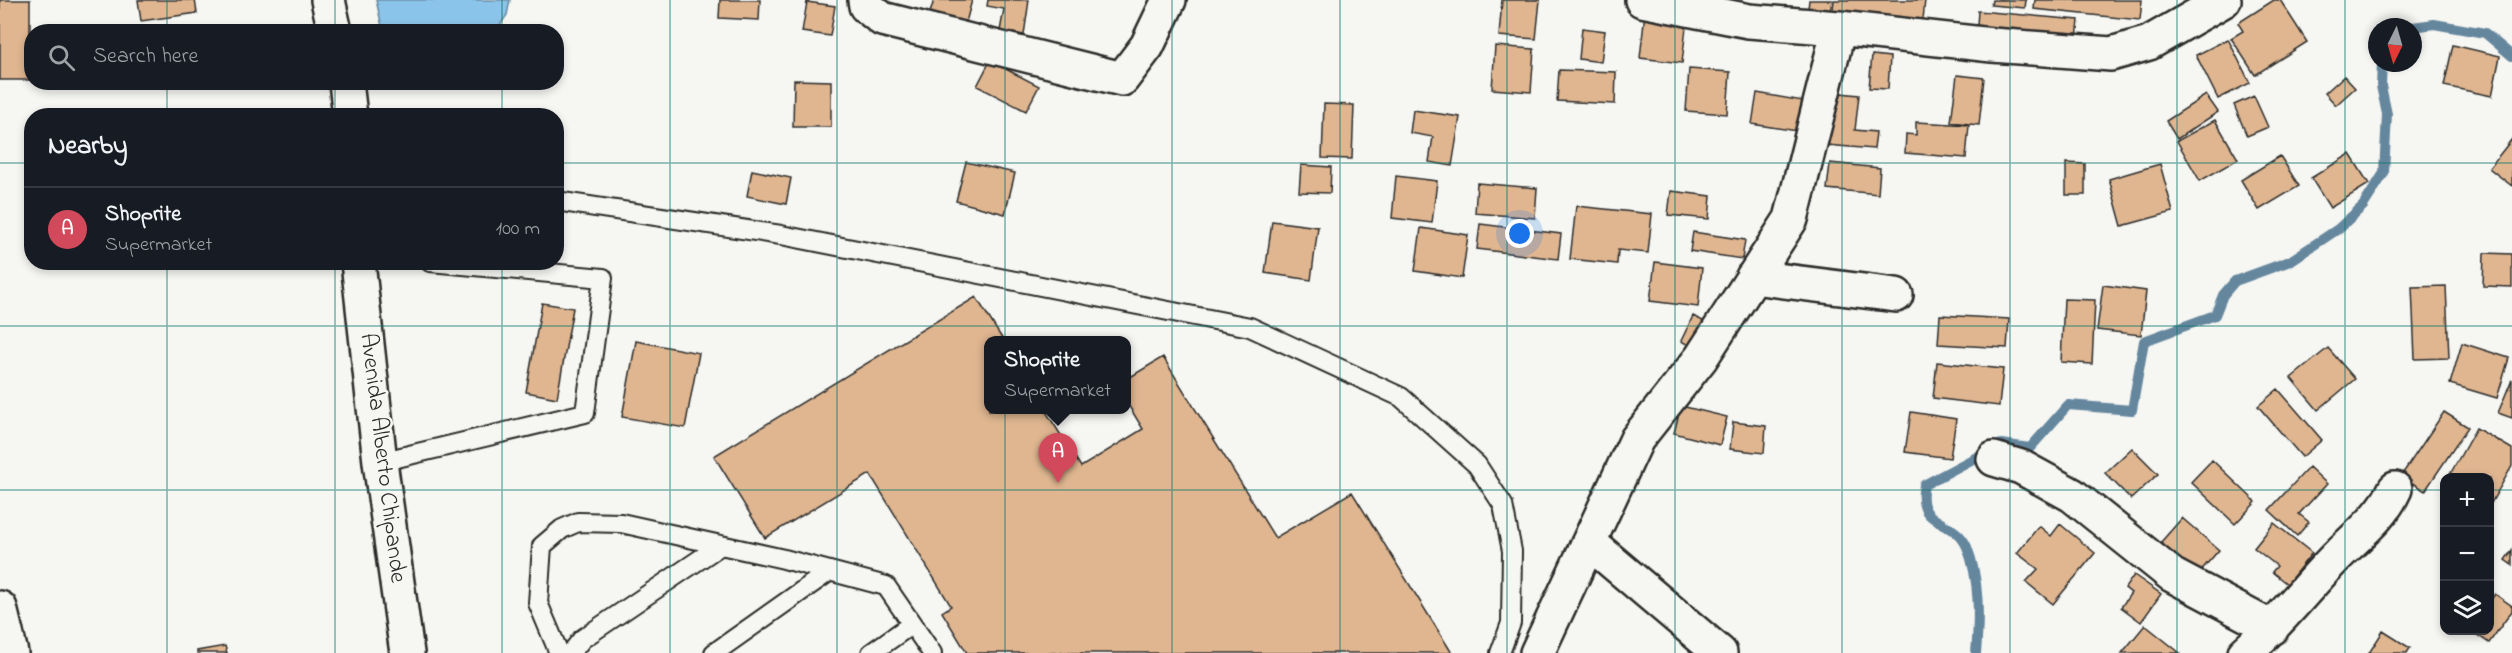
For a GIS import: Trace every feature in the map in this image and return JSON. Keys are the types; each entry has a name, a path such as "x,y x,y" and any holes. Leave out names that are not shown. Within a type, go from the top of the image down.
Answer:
{"street":[{"path":"328,0 333,24"},
{"path":"865,0 867,6 882,19 1122,79 1147,46 1169,0"},
{"path":"1642,0 1749,21 1839,28 1992,45 2111,54 2150,43 2224,0"},
{"path":"1537,653 1637,439 1701,358 1791,219 1839,28"},
{"path":"347,90 349,108"},
{"name":"Avenida Alberto Chipande","path":"359,270 380,462 407,653"},
{"path":"1753,277 1896,295"},
{"path":"1994,459 2021,467 2072,495 2172,575 2272,628"},
{"path":"2245,653 2272,628 2333,560 2389,503 2395,489"},
{"path":"1590,543 1720,653"},
{"path":"0,608 11,653"}],"lane":[{"path":"564,202 781,235 1250,327 1401,397 1477,465 1503,505 1512,551 1511,623 1500,653"},
{"path":"380,462 585,413 603,278 516,270"},
{"path":"560,653 538,603 542,546 562,529 578,522 621,523 721,544 886,586 932,653"},
{"path":"571,653 582,639 721,544"},
{"path":"714,653 830,571"},
{"path":"871,653 912,624"}],"water":[{"path":"376,0 510,0 507,15 501,24 381,24"}],"building":[{"path":"0,0 30,0 30,24 24,24 24,80 0,80"},
{"path":"138,0 195,0 197,13 141,21"},
{"path":"720,0 760,0 759,20 719,18"},
{"path":"934,0 972,0 965,26 929,16"},
{"path":"988,0 1029,0 1024,35 1000,31 1004,9 987,6"},
{"path":"1502,0 1540,0 1536,39 1499,36"},
{"path":"1809,0 1832,0 1829,19 1807,17"},
{"path":"1834,0 1925,0 1922,29 1832,18"},
{"path":"1992,0 2026,0 2025,8 1991,5"},
{"path":"2035,0 2142,0 2140,20 2034,9"},
{"path":"2274,0 2280,0 2307,42 2255,75 2231,38 2243,31 2238,23"},
{"path":"807,2 835,6 830,36 802,32"},
{"path":"1978,11 2079,20 2076,48 1976,39"},
{"path":"1645,13 1687,18 1682,63 1640,58"},
{"path":"1582,28 1605,31 1601,62 1579,59"},
{"path":"2228,39 2250,83 2218,99 2196,55"},
{"path":"2453,45 2500,56 2492,96 2444,86"},
{"path":"1495,46 1534,49 1531,92 1492,89"},
{"path":"1872,55 1890,57 1888,89 1869,88"},
{"path":"990,61 1039,86 1026,111 977,86"},
{"path":"1689,69 1730,72 1727,114 1686,111"},
{"path":"1559,70 1616,72 1615,104 1557,101"},
{"path":"1957,75 1984,78 1979,125 1951,122"},
{"path":"2344,76 2355,88 2336,105 2325,93"},
{"path":"794,80 831,81 831,127 793,127"},
{"path":"1831,92 1859,95 1855,130 1876,132 1874,149 1826,145"},
{"path":"1757,93 1809,102 1804,132 1752,124"},
{"path":"2206,95 2218,112 2177,139 2166,121"},
{"path":"2254,96 2268,127 2247,136 2234,105"},
{"path":"1324,104 1354,105 1352,159 1322,158"},
{"path":"1413,110 1460,117 1452,166 1429,162 1433,137 1410,133"},
{"path":"2215,120 2238,159 2200,181 2177,141"},
{"path":"1916,122 1969,125 1966,158 1905,153 1906,134 1916,135"},
{"path":"2512,139 2512,186 2489,168"},
{"path":"2350,154 2369,184 2330,208 2311,178"},
{"path":"2280,156 2299,186 2259,210 2241,180"},
{"path":"966,162 1015,173 1005,214 956,201"},
{"path":"1830,163 1880,168 1878,194 1827,189"},
{"path":"2066,163 2085,164 2085,195 2066,195"},
{"path":"2160,164 2173,212 2122,226 2109,179"},
{"path":"1301,165 1331,167 1330,193 1299,192"},
{"path":"752,170 791,178 786,204 747,196"},
{"path":"1396,176 1437,181 1432,223 1392,218"},
{"path":"1477,183 1537,188 1535,218 1475,213"},
{"path":"1671,191 1711,196 1709,219 1668,215"},
{"path":"1576,206 1652,214 1648,253 1618,250 1617,264 1570,259"},
{"path":"1272,221 1318,227 1311,280 1265,273"},
{"path":"1480,224 1561,234 1558,259 1477,249"},
{"path":"1421,228 1468,235 1462,278 1415,271"},
{"path":"1693,232 1745,240 1742,259 1690,251"},
{"path":"2484,253 2512,254 2512,287 2483,286"},
{"path":"1655,262 1702,268 1698,307 1650,301"},
{"path":"2103,285 2146,291 2141,335 2097,330"},
{"path":"2446,286 2449,358 2415,359 2412,287"},
{"path":"976,297 1000,336 984,336 984,414 1048,414 1081,467 1143,429 1131,410 1131,377 1163,357 1275,538 1352,492 1452,653 967,653 942,612 951,606 870,474 765,538 714,456"},
{"path":"2064,299 2095,300 2092,364 2061,362"},
{"path":"542,303 573,308 557,398 526,392"},
{"path":"1940,315 2009,319 2007,348 1938,344"},
{"path":"1693,316 1709,324 1696,349 1681,341"},
{"path":"636,341 699,353 685,428 622,417"},
{"path":"2462,343 2509,358 2497,398 2450,384"},
{"path":"2328,348 2355,379 2318,410 2291,378"},
{"path":"1937,362 2003,369 1999,406 1933,398"},
{"path":"2512,379 2512,418 2498,413"},
{"path":"2278,389 2322,440 2302,457 2258,406"},
{"path":"1681,406 1727,417 1720,445 1674,433"},
{"path":"1911,412 1956,419 1950,458 1905,452"},
{"path":"2444,412 2468,427 2425,491 2401,476"},
{"path":"1733,422 1766,426 1764,453 1730,449"},
{"path":"2476,428 2512,449 2512,466 2494,498 2494,473 2451,473"},
{"path":"2132,448 2158,474 2131,499 2105,473"},
{"path":"2212,460 2256,502 2235,524 2191,482"},
{"path":"2309,467 2327,484 2299,514 2309,522 2297,536 2269,510"},
{"path":"2182,518 2219,550 2191,582 2154,550"},
{"path":"2274,523 2312,553 2287,584 2272,572 2277,566 2254,548"},
{"path":"2060,524 2095,553 2053,604 2026,582 2038,569 2017,553 2039,526 2051,536"},
{"path":"2512,550 2512,565 2505,560"},
{"path":"2134,575 2161,594 2141,622 2121,607 2131,593 2125,588"},
{"path":"2494,595 2512,606 2512,611 2489,643 2477,635 2494,635"},
{"path":"2145,625 2180,653 2122,653"},
{"path":"2383,631 2410,648 2407,653 2369,653"},
{"path":"225,646 227,653 197,653 197,651"}],"waterway":[{"path":"2422,26 2434,24 2485,33 2512,56"},
{"path":"1976,653 1978,600 1967,547 1954,530 1930,516 1925,509 1924,485 2001,444 2030,448 2068,405 2132,410 2144,341 2215,315 2223,295 2235,281 2290,261 2338,229 2363,206 2384,173 2387,114 2381,86 2382,72"}],"place":[{"name":"Shoprite","path":"1058,483"}]}
